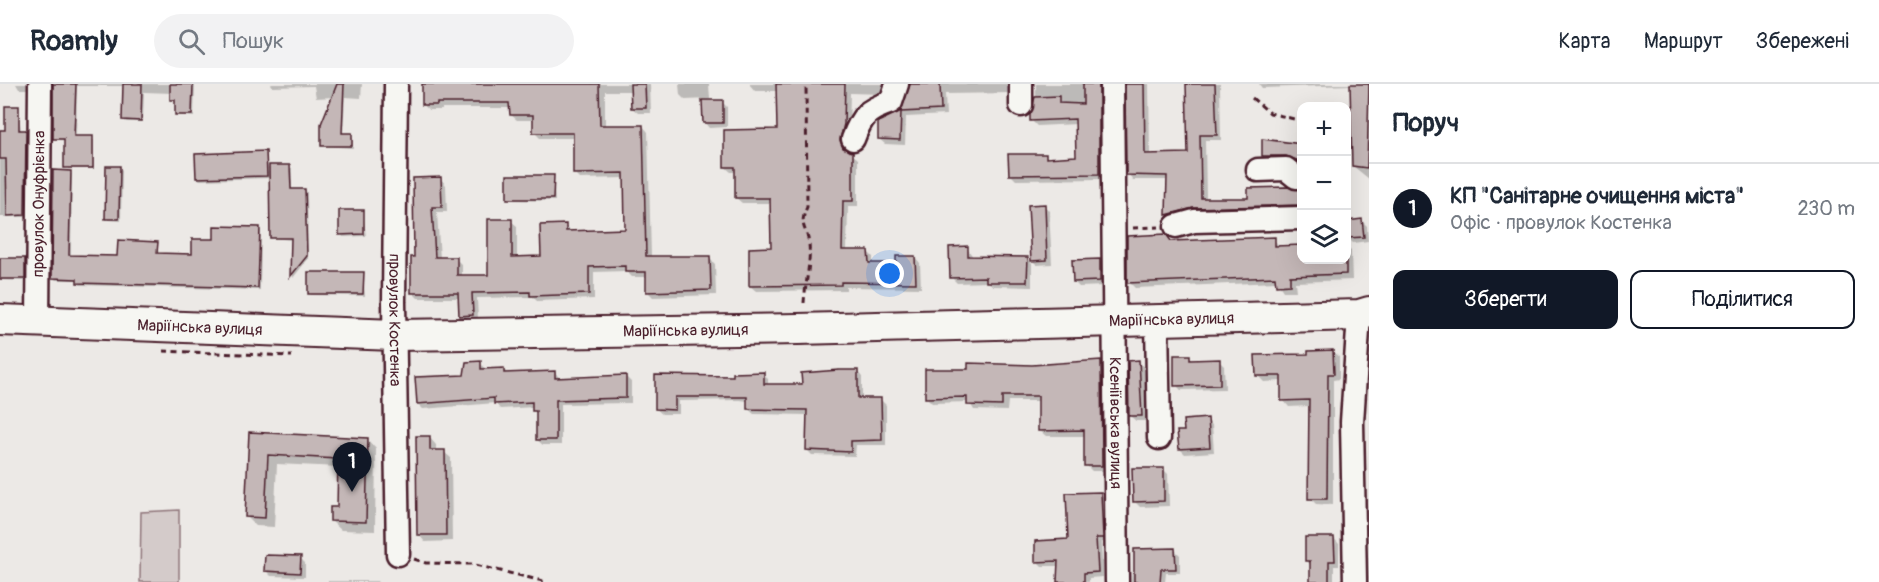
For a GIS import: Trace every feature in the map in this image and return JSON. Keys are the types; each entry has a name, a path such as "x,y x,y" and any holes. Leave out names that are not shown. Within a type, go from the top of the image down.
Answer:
{"main road":[{"name":"Маріїнська вулиця","path":"0,320 395,335 1116,322 1364,314"}],"street":[{"name":"провулок Онуфрієнка","path":"38,322 40,84"},
{"name":"провулок Костенка","path":"396,84 395,335 404,556"},
{"path":"853,139 858,123 870,109 891,102 897,84"},
{"name":"Ксеніївська вулиця","path":"1112,84 1117,582"},
{"path":"1258,170 1286,169 1297,177"},
{"path":"1176,226 1194,221 1297,218"},
{"path":"1355,582 1352,422 1364,314"},
{"path":"1157,321 1159,438"},
{"path":"1352,422 1369,437"}],"path":[{"path":"804,303 810,246 803,229 802,217 807,207 806,84"},
{"path":"1252,98 1270,113 1297,120"},
{"path":"1114,228 1176,226"},
{"path":"404,556 426,563 471,564 547,582"}],"shaded area":[{"path":"179,510 179,582 140,582 141,512"}],"building":[{"path":"53,84 76,84 74,136 93,136 93,168 64,168 64,139 53,139"},
{"path":"123,84 142,84 141,121 122,120"},
{"path":"170,84 193,84 192,115 175,115 175,100 170,100"},
{"path":"337,84 344,84 342,133 352,133 352,146 321,146 321,124"},
{"path":"422,84 599,84 600,125 643,125 646,256 710,256 711,290 646,292 646,272 625,272 625,266 589,267 589,294 530,296 530,292 472,293 473,315 459,316 458,293 411,293 411,257 414,257 413,178 441,177 442,207 432,207 435,257 457,257 457,275 488,275 488,219 512,219 512,257 541,256 540,225 566,224 566,231 625,229 624,173 573,174 573,133 533,133 533,115 510,115 509,103 422,105"},
{"path":"630,84 645,84 646,108 631,108"},
{"path":"776,84 845,84 844,124 840,140 843,148 853,152 853,201 843,201 842,250 868,250 869,263 896,263 896,256 915,256 916,283 841,282 841,285 749,286 749,248 771,247 770,198 735,198 735,167 724,167 724,130 777,129"},
{"path":"910,84 940,84 941,110 901,112 900,140 878,139 878,122 901,111"},
{"path":"1083,84 1099,84 1099,174 1009,175 1008,154 1046,154 1046,158 1076,156 1075,119 1030,121 1030,115 1035,97 1059,96 1059,103 1083,104"},
{"path":"1125,84 1144,84 1145,154 1188,153 1186,84 1215,84 1217,135 1200,135 1201,198 1248,198 1248,188 1287,187 1297,189 1297,205 1193,208 1166,215 1167,176 1126,175"},
{"path":"1350,84 1369,84 1367,168 1352,166"},
{"path":"702,100 723,100 723,123 703,123"},
{"path":"5,106 19,106 19,130 26,130 25,215 7,216 6,159 0,159 0,130 5,130"},
{"path":"1262,139 1297,143 1297,160 1286,156 1262,156"},
{"path":"266,151 267,176 196,178 195,154"},
{"path":"269,165 290,165 291,189 305,189 307,256 290,277 291,238 270,238"},
{"path":"106,166 120,166 119,219 105,219"},
{"path":"53,170 71,171 69,255 117,256 118,240 158,242 157,253 192,254 192,239 214,239 214,226 260,227 258,288 77,283 77,279 52,278"},
{"path":"507,175 554,175 553,199 507,199"},
{"path":"1045,204 1047,260 1031,261 1028,205"},
{"path":"339,210 364,210 364,234 339,235"},
{"path":"1362,219 1364,237 1351,238 1351,220"},
{"path":"1166,234 1171,241 1275,237 1275,246 1297,245 1297,264 1346,264 1346,274 1290,276 1290,285 1276,286 1275,277 1127,283 1127,236"},
{"path":"968,246 968,256 1028,257 1027,282 986,282 986,277 950,278 949,247"},
{"path":"0,258 25,258 25,279 0,279"},
{"path":"1100,259 1100,281 1073,282 1072,260"},
{"path":"308,272 364,272 363,294 308,294"},
{"path":"1333,350 1334,374 1328,374 1327,499 1308,499 1309,400 1281,401 1281,376 1256,376 1255,355 1308,354 1308,351"},
{"path":"1174,355 1190,355 1190,360 1220,359 1220,385 1174,386"},
{"path":"1101,360 1102,466 1084,466 1084,430 1038,431 1038,396 1002,396 1002,406 967,405 967,397 925,398 925,369 968,369 968,363 1032,365"},
{"path":"1139,360 1142,416 1129,416 1128,361"},
{"path":"481,361 481,369 504,368 504,373 555,371 555,378 626,375 626,398 556,400 556,440 536,440 536,411 532,411 532,402 494,404 494,398 417,404 415,377 464,375 466,362"},
{"path":"858,370 858,398 881,398 882,440 851,441 851,452 806,450 807,410 747,409 747,397 675,397 675,410 655,409 655,375 733,376 733,373 764,372 764,384 802,384 801,373"},
{"path":"1208,418 1210,447 1179,449 1177,431 1184,431 1183,420"},
{"path":"249,432 368,438 366,522 330,521 330,507 337,507 338,459 268,455 265,518 245,517"},
{"path":"416,436 430,436 430,450 445,450 446,535 417,535"},
{"path":"1132,468 1164,468 1164,501 1133,502"},
{"path":"1101,492 1103,538 1096,538 1098,572 1084,573 1084,582 1057,582 1058,561 1035,562 1035,541 1068,539 1066,493"},
{"path":"1305,537 1334,537 1335,561 1329,561 1329,582 1310,582 1310,561 1305,561"},
{"path":"1175,548 1176,569 1161,569 1160,582 1134,582 1134,549"},
{"path":"265,555 301,556 300,573 264,571"}],"place":[{"name":"КП \"Санітарне очищення міста\"","path":"352,492"}]}
